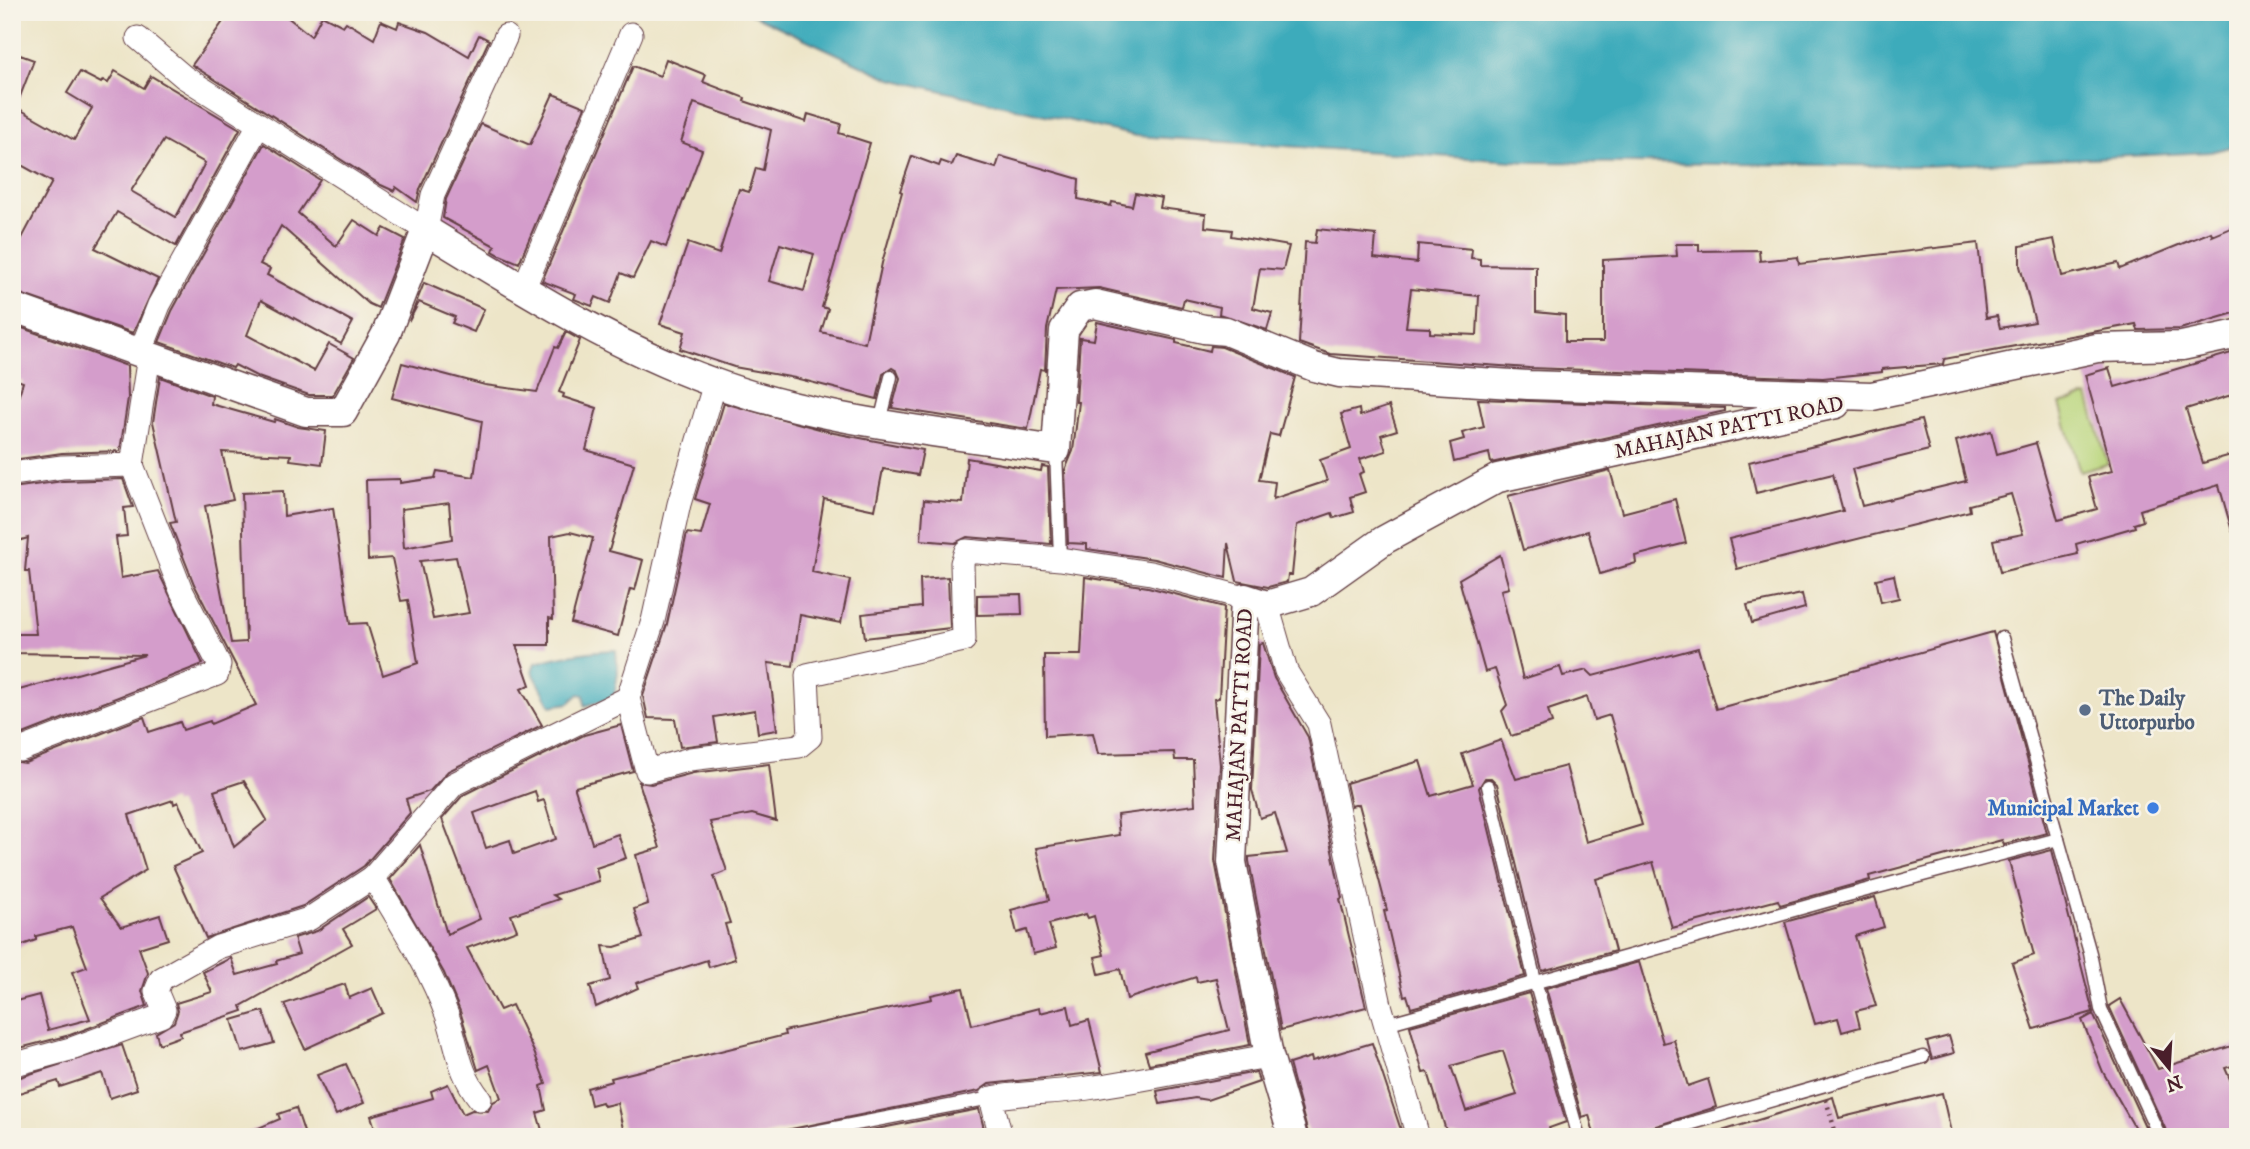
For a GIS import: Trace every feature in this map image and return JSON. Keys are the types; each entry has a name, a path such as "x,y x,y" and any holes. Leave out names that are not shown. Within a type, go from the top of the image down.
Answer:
{"street":[{"path":"523,290 631,34"},
{"path":"12,307 306,412 344,412 386,334 426,229 433,195 506,36"},
{"path":"138,38 184,77 258,127 523,290 663,363 715,383 797,407 1056,450 1064,330 1080,307 1095,304 1203,329 1226,331 1304,364 1339,373 1528,385 1872,396 2097,348 2182,346 2238,334"},
{"path":"20,750 217,674 219,664 181,590 132,465 144,355 159,305 258,127"},
{"path":"715,383 679,505 653,621 628,698 646,771 690,759 799,746 810,737 807,675 964,640 962,563 966,551 1060,559 1151,573 1256,601 1286,671 1319,724 1386,1024 1419,1137"},
{"name":"MAHAJAN PATTI ROAD","path":"1293,1137 1269,1056 1232,862 1256,601 1311,592 1384,540 1498,478 1872,396"},
{"path":"12,474 62,467 132,465"},
{"path":"12,1065 74,1048 162,1016 165,1013 156,991 161,979 218,947 309,919 373,877 454,784 628,698"},
{"path":"373,877 429,978 446,1014 465,1079 480,1099"},
{"path":"1001,1137 991,1098 1033,1090 1062,1091 1168,1076 1269,1056"}],"lane":[{"path":"880,422 891,377"},
{"path":"1056,450 1060,559"},
{"path":"2002,638 2090,953 2101,1009 2160,1137"},
{"path":"1488,786 1535,981 1579,1137"},
{"path":"1386,1024 2058,839"},
{"path":"1644,1137 1923,1058"},
{"path":"788,1137 991,1098"}],"path":[{"path":"1822,1086 1837,1137"}],"green space":[{"path":"2088,396 2108,464 2080,472 2060,404"}],"water":[{"path":"747,12 2238,12 2238,145 2211,152 1925,166 1528,162 1136,136 891,79"},
{"path":"616,650 618,673 614,697 585,706 584,695 579,694 569,703 551,706 532,671 535,663 545,660"}],"building":[{"path":"230,12 281,12 311,36 322,15 343,26 346,22 374,39 381,21 397,28 399,22 428,32 469,56 479,35 489,40 420,189 417,202 396,187 394,191 381,185 192,65"},
{"path":"12,52 34,60 16,107 74,140 92,108 67,93 80,72 101,83 103,80 108,83 115,71 144,88 151,76 240,129 176,246 117,212 95,248 158,279 133,333 12,291 12,238 20,242 52,182 12,160","holes":["164,140 205,163 176,217 131,191"]},
{"path":"666,59 706,75 703,82 745,98 744,101 806,122 808,114 841,124 839,133 870,143 822,307 828,309 821,332 865,343 882,263 902,192 900,191 912,156 939,166 941,161 952,165 956,156 996,168 1000,156 1079,179 1078,199 1111,206 1112,202 1132,206 1135,193 1162,198 1160,208 1206,214 1205,227 1232,230 1231,236 1289,246 1283,270 1260,268 1253,308 1272,313 1267,330 1219,314 1220,307 1184,299 1182,307 1099,288 1056,290 1047,329 1045,370 1040,369 1028,429 892,408 900,378 892,368 883,374 877,399 795,378 734,367 680,349 685,332 660,324 688,243 719,254 739,189 749,192 756,168 763,170 771,130 694,103 681,142 702,150 666,247 651,241 633,278 621,273 610,303 596,297 592,306 574,299 576,294 542,281 633,66 660,76","holes":["780,244 814,254 804,291 769,281"]},
{"path":"553,94 585,107 519,263 493,251 495,246 443,218 446,199 481,124 530,145"},
{"path":"264,144 320,180 298,213 336,246 354,220 379,236 384,228 405,239 378,308 369,304 281,226 260,264 270,269 267,275 353,322 341,344 261,300 247,335 314,371 329,344 354,358 333,395 309,395 258,377 235,365 233,368 159,342 172,311"},
{"path":"2238,225 2238,312 2180,329 2138,330 2136,324 1944,359 1943,364 1882,369 1882,372 1823,378 1529,368 1330,354 1299,343 1305,242 1315,243 1317,229 1376,235 1374,258 1417,263 1418,244 1472,249 1471,258 1480,259 1480,265 1536,266 1536,312 1565,315 1565,342 1603,342 1603,260 1677,256 1676,244 1699,244 1699,251 1759,250 1760,261 1798,257 1799,264 1978,243 1986,318 1997,316 2000,328 2035,322 2020,266 2020,246 2054,239 2062,276 2118,263 2120,269 2211,232 2212,236","holes":["1411,289 1479,296 1477,335 1430,333 1430,328 1406,327"]},
{"path":"424,283 484,309 474,332 452,323 455,317 419,302 409,321"},
{"path":"1097,322 1176,340 1176,343 1210,351 1211,346 1222,347 1295,377 1279,436 1270,434 1259,480 1275,482 1273,499 1327,481 1320,460 1351,449 1341,414 1359,409 1360,416 1389,406 1397,430 1381,435 1386,451 1360,459 1364,472 1359,474 1365,492 1350,497 1354,512 1334,518 1332,513 1297,525 1292,575 1288,575 1287,582 1268,587 1237,581 1228,543 1226,578 1154,559 1087,549 1087,544 1068,543 1065,470 1073,451 1079,402 1076,402 1080,338 1094,340"},
{"path":"14,325 127,366 128,398 120,451 62,453 12,460 12,417 23,382 12,378"},
{"path":"566,332 580,340 559,392 564,394 563,397 597,408 586,450 634,464 609,551 643,560 635,590 630,589 618,636 571,623 593,538 570,532 551,536 553,619 549,618 549,645 516,645 530,685 521,689 542,725 448,771 430,791 406,799 410,813 364,866 303,906 206,938 173,866 202,853 178,802 174,804 173,800 129,815 146,870 100,898 121,927 160,915 168,939 139,948 148,973 142,991 147,1006 70,1035 12,1050 12,1002 39,995 48,1030 90,1019 72,972 87,967 72,927 36,936 36,940 12,949 12,761 25,763 144,717 149,732 180,722 183,730 210,721 211,724 256,705 194,584 170,523 176,522 153,422 160,377 212,396 211,404 274,422 275,419 298,427 326,431 322,464 290,460 291,455 222,452 233,500 205,506 231,643 246,642 242,493 283,491 284,516 333,508 350,624 367,623 383,675 418,663 408,600 401,601 392,558 368,560 366,480 400,479 400,483 435,478 437,471 474,477 482,421 392,398 402,363 485,385 537,392 555,347 558,348","holes":["449,503 452,539 404,548 401,509","456,557 469,613 433,619 420,561","244,781 267,820 234,847 214,791"]},
{"path":"2238,351 2238,393 2186,409 2203,463 2238,453 2238,530 2232,531 2219,485 2140,510 2143,521 2134,524 2135,527 2076,544 2078,554 2000,572 1993,540 2023,534 2011,494 1969,505 1970,511 1737,569 1729,539 1843,511 1833,474 1756,493 1749,462 1921,420 1929,450 1852,469 1862,506 1966,481 1956,441 1991,431 1997,454 2036,443 2058,520 2097,509 2088,477 2112,471 2085,375 2109,368 2115,387"},
{"path":"1478,399 1725,408 1725,411 1491,463 1489,453 1454,462 1450,443 1464,439 1462,433 1484,427"},
{"path":"724,403 834,433 923,450 918,475 883,469 875,510 824,499 812,572 850,580 841,623 800,615 793,666 768,663 777,730 758,733 755,710 714,717 718,742 680,747 675,719 648,718 643,696 667,624 687,533 701,535 710,504 695,499"},
{"path":"967,458 1041,471 1042,466 1048,467 1051,544 967,537 955,543 921,540 924,500 963,503"},
{"path":"1610,470 1622,513 1675,499 1686,543 1635,556 1636,563 1600,574 1588,531 1523,550 1508,496"},
{"path":"123,479 133,507 124,508 127,536 116,537 121,578 158,571 203,664 13,738 12,692 145,655 12,653 12,634 36,634 29,571 25,571 28,538 12,543 12,488 63,481"},
{"path":"1500,555 1509,588 1501,590 1523,679 1560,667 1563,676 1587,670 1593,676 1698,648 1716,709 1993,632 2047,833 2004,844 2002,840 1869,876 1870,880 1780,905 1778,900 1672,928 1653,862 1596,879 1615,951 1542,971 1497,784 1491,778 1485,778 1479,788 1525,976 1411,1008 1407,995 1404,996 1384,911 1387,910 1359,804 1351,806 1346,783 1420,761 1431,796 1473,784 1462,754 1501,740 1516,779 1566,766 1586,842 1642,825 1610,715 1594,720 1587,697 1548,710 1552,723 1511,736 1502,711 1507,705 1495,669 1485,672 1459,579"},
{"path":"1894,575 1899,598 1881,602 1876,579"},
{"path":"948,577 950,628 865,638 862,614 921,607 920,579"},
{"path":"1085,577 1148,587 1224,607 1219,698 1214,699 1220,765 1215,861 1250,1045 1149,1064 1145,1052 1229,1030 1216,978 1197,982 1196,977 1127,999 1120,969 1099,974 1095,957 1104,955 1094,916 1088,918 1086,914 1049,924 1056,948 1033,954 1027,930 1017,933 1011,910 1049,900 1036,848 1119,835 1117,815 1195,805 1193,760 1175,760 1174,752 1098,754 1093,733 1045,736 1044,655 1081,655"},
{"path":"1021,594 1022,614 977,615 977,595"},
{"path":"1802,594 1805,608 1752,623 1747,605"},
{"path":"1263,643 1274,678 1308,737 1342,898 1340,899 1366,1007 1281,1030 1249,861 1249,857 1287,853 1275,813 1260,818 1252,790 1259,644"},
{"path":"621,725 633,771 575,789 592,843 618,834 626,858 596,868 599,881 553,895 559,899 511,915 517,930 467,948 500,1010 512,1005 534,1052 546,1084 541,1086 546,1110 537,1113 544,1137 378,1137 371,1116 433,1098 431,1091 448,1084 463,1114 472,1110 488,1111 493,1102 501,1098 489,1065 478,1070 460,1011 444,973 390,879 420,845 447,934 480,919 442,819 463,795 584,735","holes":["535,791 538,802 544,800 556,839 514,854 510,840 486,848 474,813"]},
{"path":"769,764 776,821 752,814 710,822 727,871 714,876 730,923 725,924 735,959 709,967 707,960 636,983 638,988 596,1007 590,986 610,980 603,946 615,947 643,938 634,909 648,904 636,855 660,848 639,782 651,784 693,773"},
{"path":"2052,850 2093,1012 2034,1029 2012,963 2034,955 2009,861"},
{"path":"368,897 376,909 343,929 352,944 241,1006 243,1011 180,1032 181,1036 159,1044 156,1033 174,1022 178,1011 176,1003 212,992 203,972 231,958 237,975 277,964 276,961 299,954 294,938 317,931"},
{"path":"1875,897 1884,927 1855,936 1876,1006 1856,1011 1860,1027 1842,1032 1838,1018 1815,1024 1785,922"},
{"path":"1639,962 1663,1043 1674,1040 1688,1086 1708,1079 1716,1107 1621,1137 1595,1137 1589,1115 1582,1117 1546,988"},
{"path":"345,984 349,998 372,988 383,1013 305,1049 284,1004"},
{"path":"963,988 972,1025 1039,1008 1040,1013 1068,1006 1072,1025 1089,1020 1102,1072 989,1084 979,1091 752,1137 625,1137 617,1103 604,1106 602,1102 591,1105 587,1088 612,1081 611,1078 785,1035 784,1031 932,999 931,995"},
{"path":"1529,993 1566,1122 1549,1128 1552,1137 1448,1137 1428,1072 1423,1073 1410,1026","holes":["1503,1051 1517,1095 1466,1111 1451,1066"]},
{"path":"2120,999 2158,1069 2238,1044 2238,1064 2225,1068 2238,1097 2238,1137 2169,1137 2109,1006"},
{"path":"263,1011 274,1043 242,1052 232,1020"},
{"path":"2093,1014 2150,1137 2140,1137 2103,1072 2082,1020"},
{"path":"1949,1036 1954,1053 1932,1059 1927,1042"},
{"path":"1372,1043 1402,1133 1390,1137 1309,1137 1289,1064 1311,1057 1312,1061"},
{"path":"122,1045 137,1089 110,1098 102,1073 60,1087 58,1081 19,1093 14,1079"},
{"path":"346,1064 364,1103 336,1115 317,1075"},
{"path":"1256,1072 1259,1082 1207,1100 1195,1098 1160,1104 1157,1091"},
{"path":"1942,1093 1952,1137 1723,1137 1722,1131 1833,1097 1839,1118"},
{"path":"296,1108 304,1132 290,1137 237,1137 280,1119 278,1114"},
{"path":"979,1109 986,1137 846,1135"}],"place":[{"name":"The Daily Uttorpurbo","path":"2085,710"},
{"name":"Municipal Market","path":"2153,808"}]}
